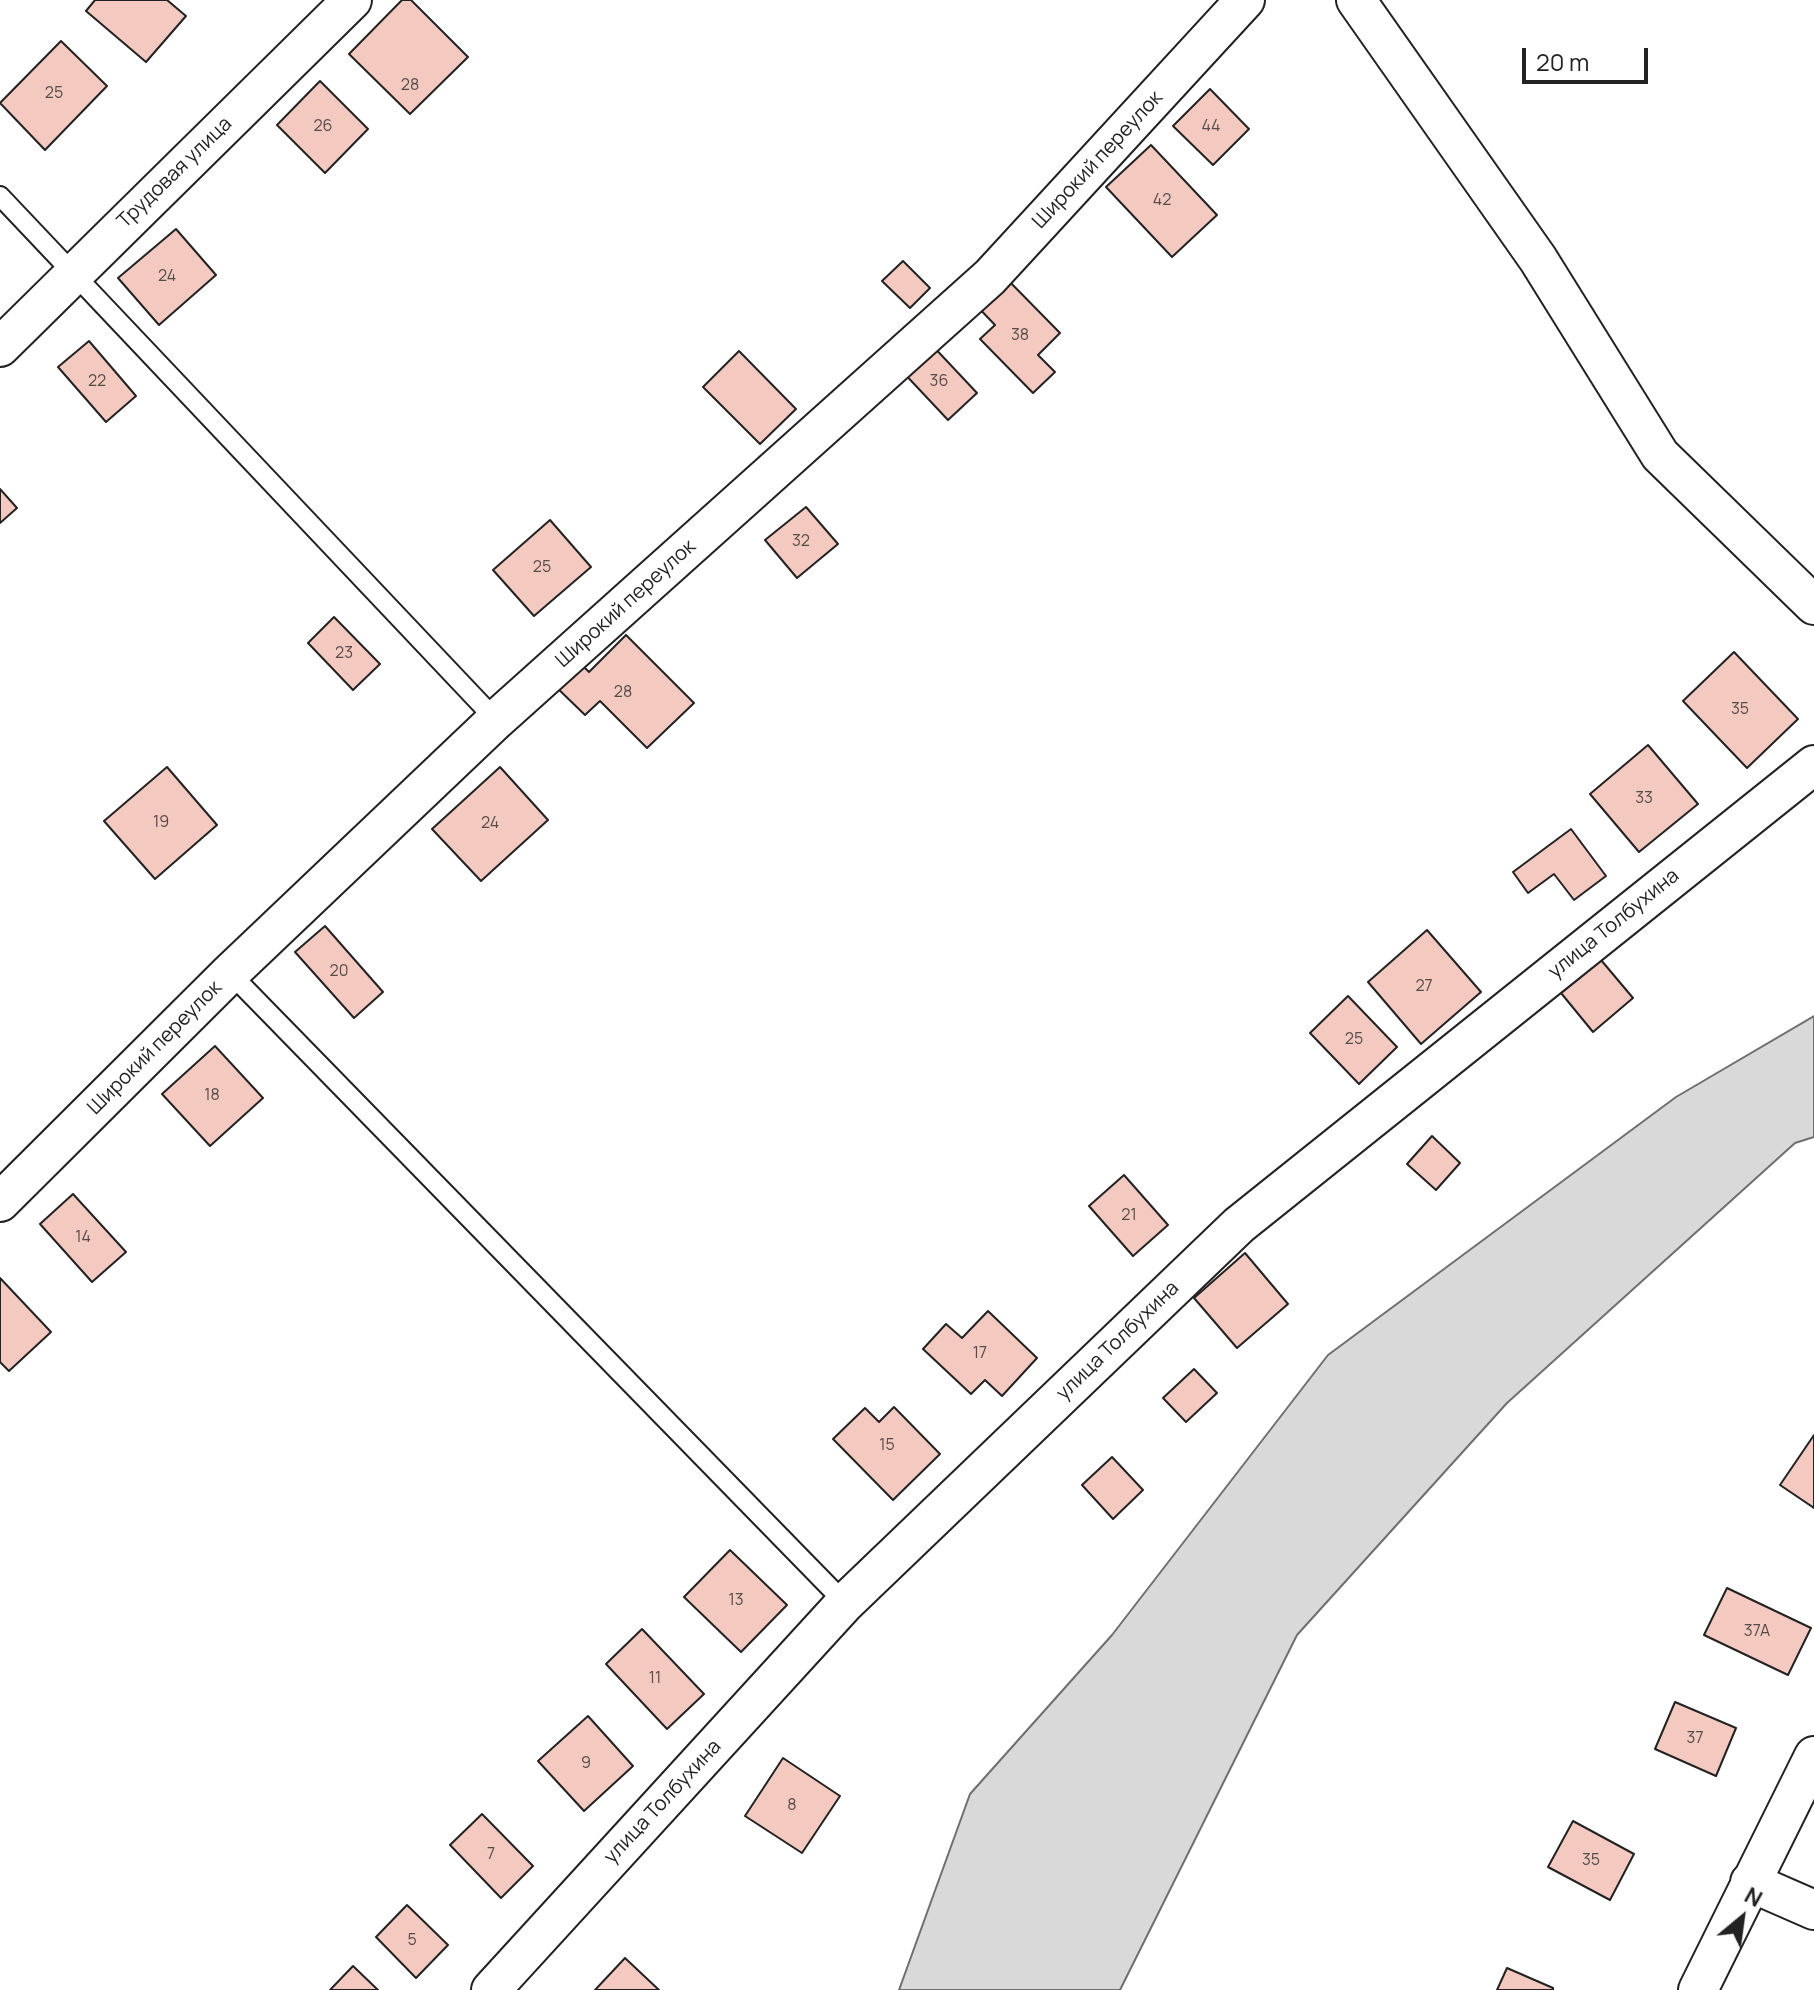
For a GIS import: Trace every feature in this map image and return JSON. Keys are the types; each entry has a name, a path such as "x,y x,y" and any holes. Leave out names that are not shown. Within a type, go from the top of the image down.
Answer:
{"street":[{"name":"Трудовая улица","path":"0,347 352,0"},
{"name":"Широкий переулок","path":"0,1202 230,973 496,720 990,277 1245,0"},
{"path":"1356,0 1538,259 1660,455 1814,605"},
{"name":"улица Толбухина","path":"491,1990 845,1603 1239,1225 1814,765"},
{"path":"1698,1990 1814,1756"},
{"path":"1750,1882 1814,1910"}],"lane":[{"path":"0,196 496,720"},
{"path":"230,973 845,1603"}],"shaded area":[{"path":"1814,1016 1814,1137 1795,1143 1507,1403 1297,1635 1120,1990 899,1990 970,1794 1112,1635 1328,1355 1676,1097"}],"building":[{"path":"95,0 167,0 186,16 146,62 86,11"},
{"path":"402,0 411,0 468,57 410,114 349,54"},
{"path":"61,41 107,86 45,150 0,103"},
{"path":"320,81 368,129 325,173 277,125"},
{"path":"1210,89 1249,129 1213,165 1173,126"},
{"path":"1151,145 1217,215 1172,257 1106,187"},
{"path":"176,229 216,275 159,325 118,278"},
{"path":"903,261 930,288 910,308 882,281"},
{"path":"1002,274 1060,333 1038,355 1055,372 1033,393 980,339 995,325 973,302"},
{"path":"89,341 136,396 106,422 58,367"},
{"path":"930,343 977,393 948,420 901,370"},
{"path":"739,351 796,409 760,444 703,387"},
{"path":"0,489 17,508 0,523"},
{"path":"806,507 838,544 797,578 765,540"},
{"path":"550,520 591,567 534,616 493,570"},
{"path":"334,617 380,664 353,690 308,643"},
{"path":"626,635 694,703 647,748 600,701 585,715 553,684 577,660 589,672"},
{"path":"1734,652 1798,719 1747,768 1683,701"},
{"path":"1648,745 1698,804 1639,852 1590,794"},
{"path":"167,767 217,825 155,879 104,821"},
{"path":"500,767 548,820 481,881 432,829"},
{"path":"1571,829 1606,876 1574,900 1554,874 1528,893 1513,872"},
{"path":"325,926 383,992 354,1018 295,952"},
{"path":"1427,930 1481,992 1421,1044 1368,982"},
{"path":"1601,960 1633,998 1593,1032 1561,993"},
{"path":"1348,996 1397,1047 1359,1084 1310,1033"},
{"path":"215,1046 263,1098 210,1146 162,1094"},
{"path":"1432,1136 1460,1163 1436,1190 1407,1164"},
{"path":"1124,1175 1168,1225 1133,1256 1089,1206"},
{"path":"73,1194 126,1252 92,1282 40,1224"},
{"path":"1245,1253 1288,1304 1237,1348 1194,1298"},
{"path":"0,1278 51,1332 9,1371 0,1362"},
{"path":"988,1311 1037,1358 1002,1396 985,1380 971,1394 923,1349 946,1324 962,1338"},
{"path":"1194,1369 1217,1393 1186,1422 1163,1398"},
{"path":"894,1407 940,1454 893,1500 833,1439 865,1408 879,1422"},
{"path":"1814,1435 1814,1508 1780,1485"},
{"path":"1112,1457 1143,1490 1113,1519 1082,1485"},
{"path":"730,1550 787,1605 741,1652 684,1597"},
{"path":"1727,1588 1811,1628 1788,1675 1704,1635"},
{"path":"642,1629 704,1694 667,1729 606,1664"},
{"path":"1675,1702 1736,1728 1716,1776 1655,1749"},
{"path":"588,1716 633,1766 584,1811 538,1761"},
{"path":"783,1758 840,1796 802,1853 745,1816"},
{"path":"482,1814 533,1866 501,1898 450,1845"},
{"path":"1573,1821 1634,1854 1610,1900 1548,1867"},
{"path":"407,1905 448,1945 416,1978 376,1937"},
{"path":"625,1958 659,1990 595,1990"},
{"path":"353,1966 378,1990 330,1990"},
{"path":"1507,1968 1553,1988 1553,1990 1497,1990"}]}
